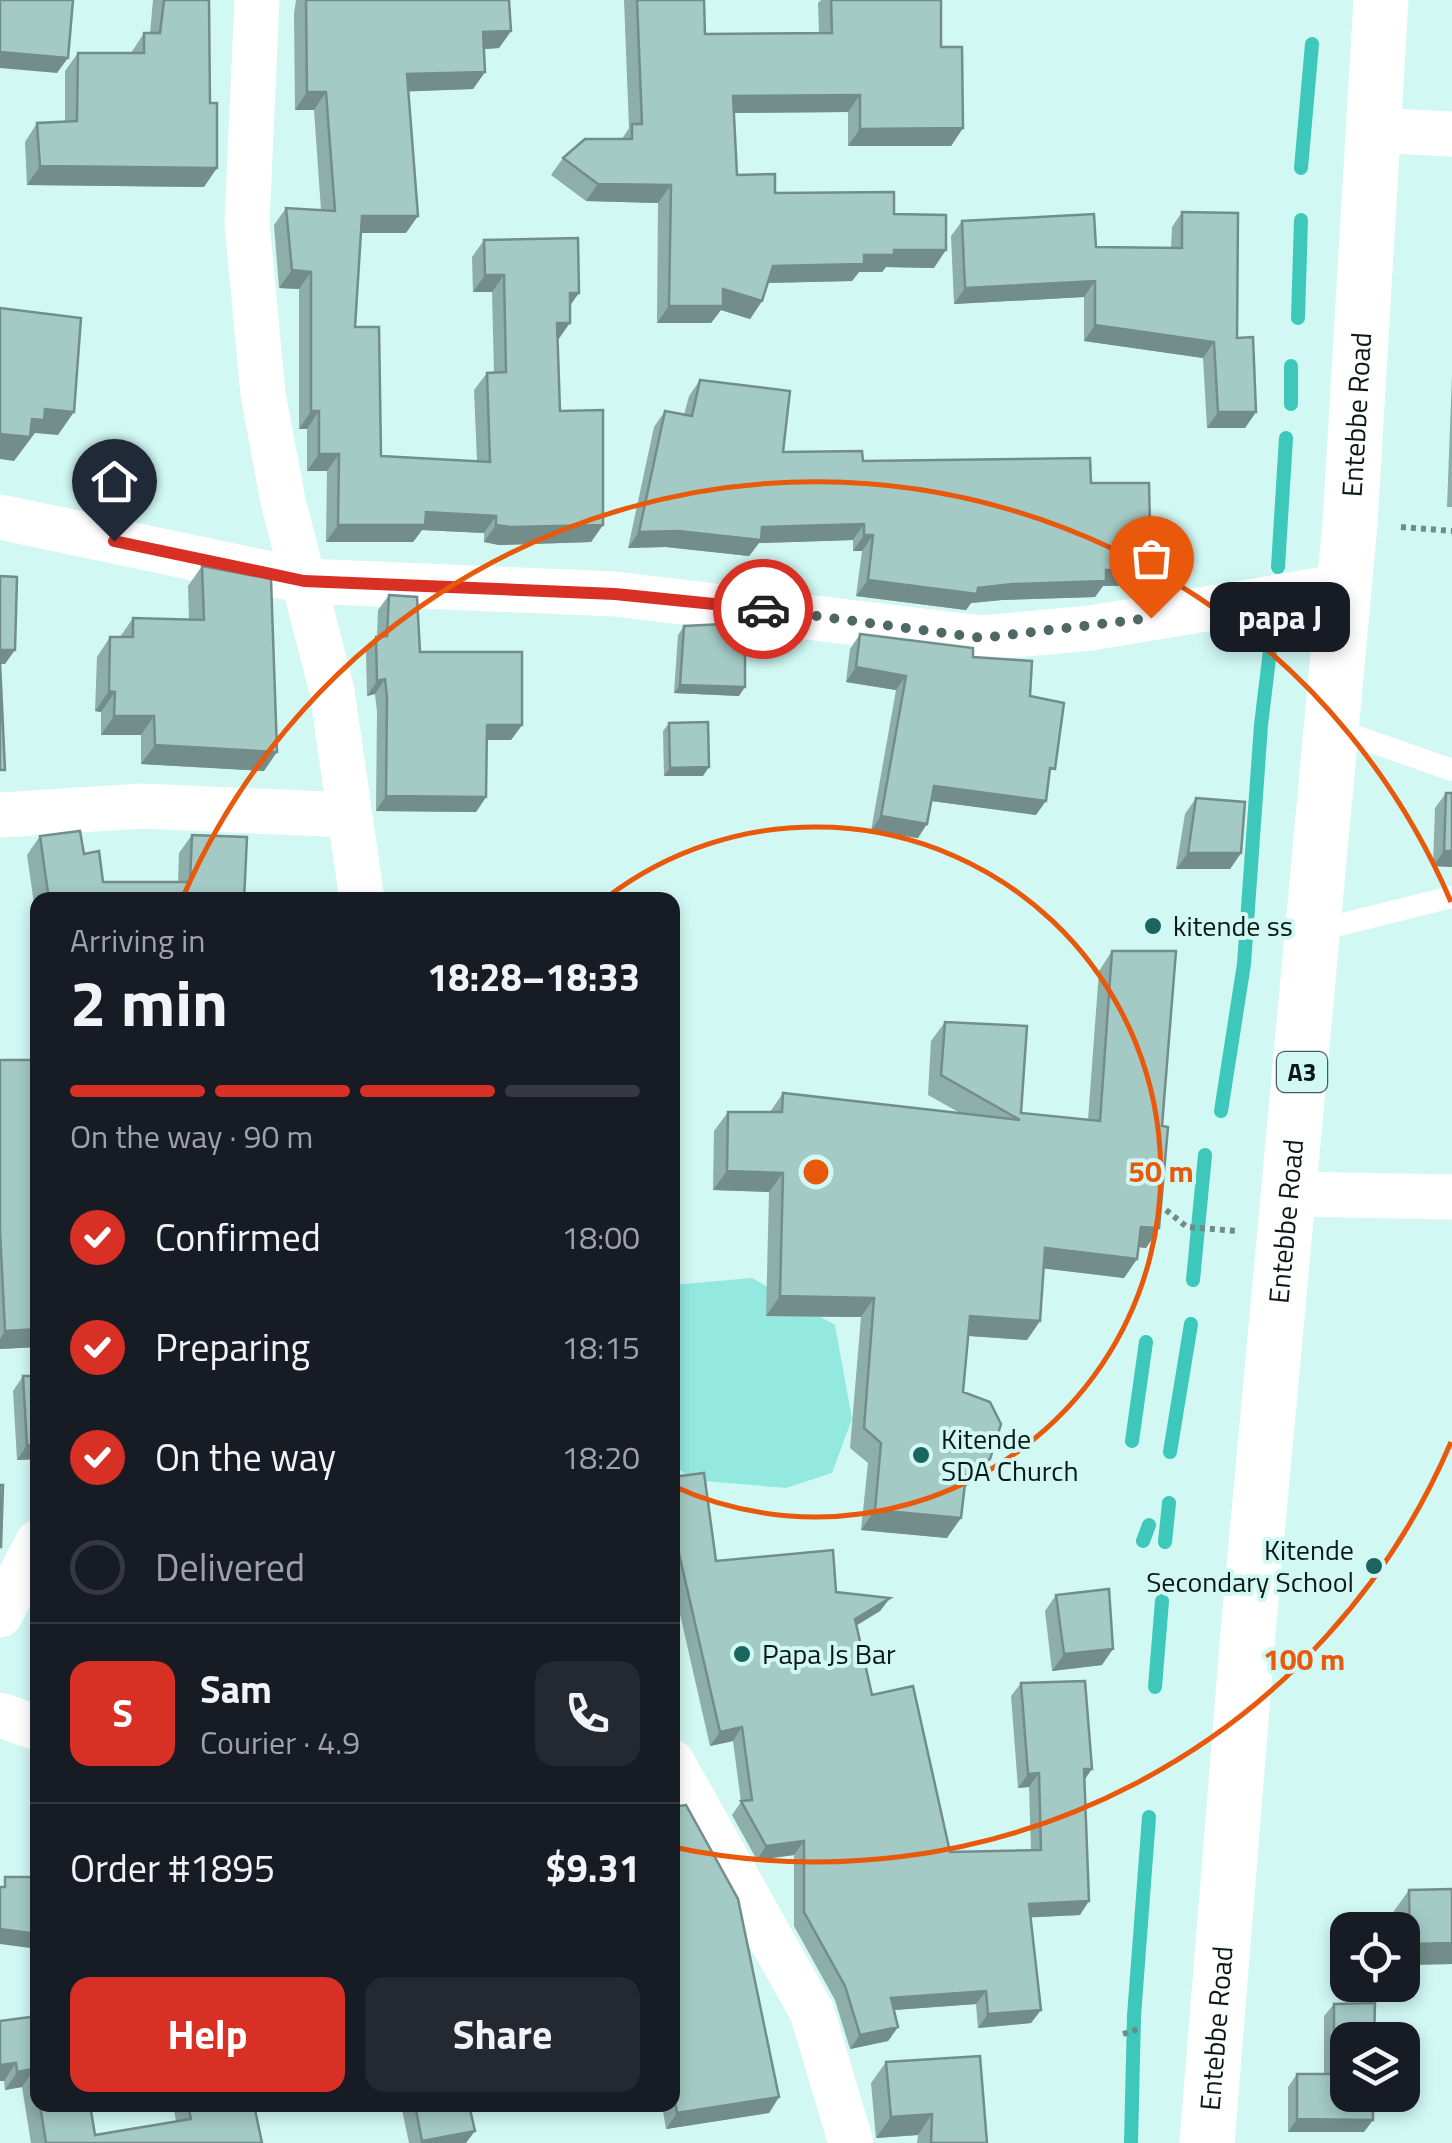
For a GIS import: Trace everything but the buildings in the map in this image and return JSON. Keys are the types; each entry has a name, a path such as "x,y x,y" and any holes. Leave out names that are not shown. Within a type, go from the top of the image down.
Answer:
{"main road":[{"name":"Entebbe Road","path":"1207,2143 1249,1621 1292,1194 1344,586 1381,0"}],"street":[{"path":"256,0 247,224 262,394 332,691 361,892"},
{"path":"1370,130 1452,134"},
{"path":"0,517 304,581 615,594 982,638 1091,628 1344,586"},
{"path":"0,816 142,806 348,815"},
{"path":"1292,1194 1452,1196"},
{"path":"0,1615 30,1557"},
{"path":"0,1715 30,1725"},
{"path":"680,1776 812,2012 850,2143"}],"lane":[{"path":"1332,728 1452,770"},
{"path":"1314,931 1452,897"}],"path":[{"path":"1166,1210 1187,1227 1208,1229"},
{"path":"1122,2034 1142,2028"}],"shaded area":[{"path":"752,1278 835,1325 852,1419 832,1473 786,1488 693,1480 680,1470 680,1284"}],"waterway":[{"path":"1301,168 1312,44"},
{"path":"1298,318 1301,220"},
{"path":"1291,366 1291,404"},
{"path":"1278,567 1286,438"},
{"path":"1221,1111 1244,964 1261,725 1275,609"},
{"path":"1193,1280 1205,1155"},
{"path":"1170,1452 1191,1324"},
{"path":"1132,1441 1146,1342"},
{"path":"1165,1542 1169,1503"},
{"path":"1143,1541 1149,1525"},
{"path":"1155,1687 1162,1601"},
{"path":"1131,2143 1134,2016 1149,1817"}],"way so far":[{"path":"763,609 982,638 1151,618"}],"place":[{"name":"papa J","path":"1151,618"},
{"name":"kitende ss","path":"1153,926"},
{"name":"Kitende SDA Church","path":"921,1455"},
{"name":"Kitende Secondary School","path":"1374,1566"},
{"name":"Papa Js Bar","path":"742,1654"}],"route":[{"path":"114,541 304,581 615,594 763,609"}]}
